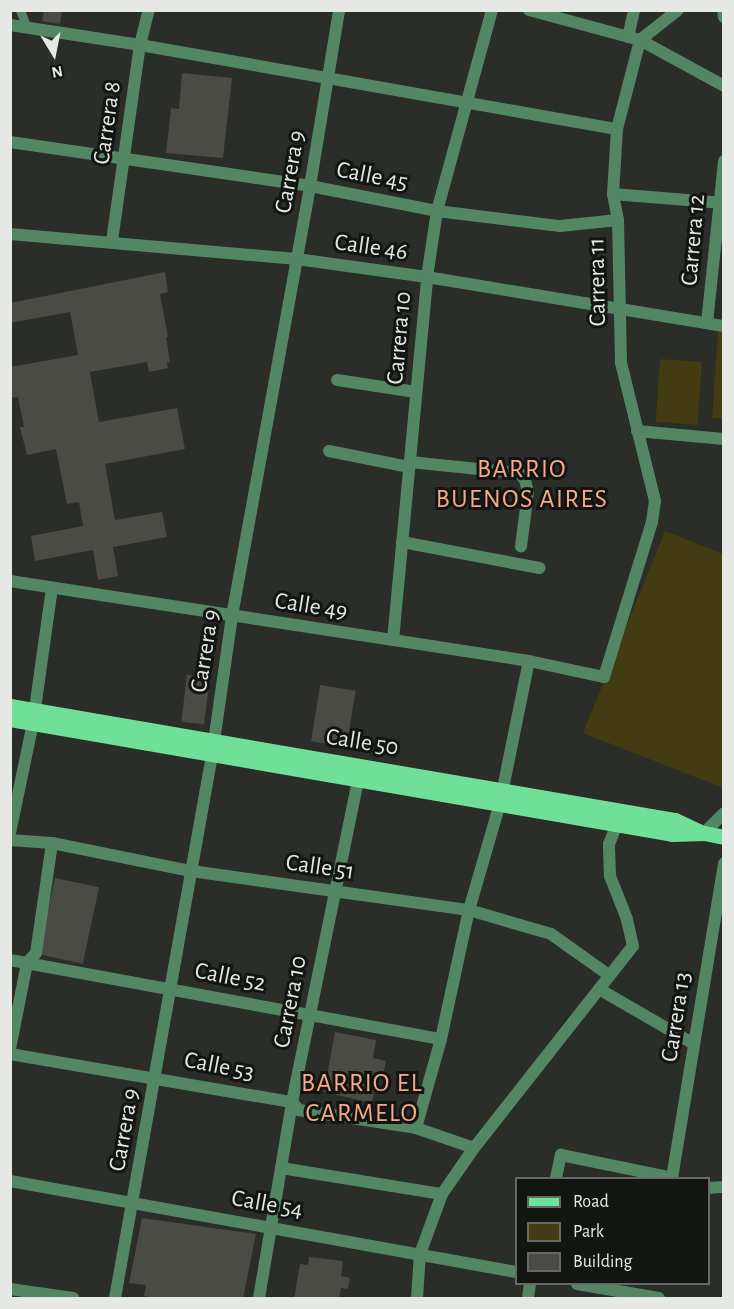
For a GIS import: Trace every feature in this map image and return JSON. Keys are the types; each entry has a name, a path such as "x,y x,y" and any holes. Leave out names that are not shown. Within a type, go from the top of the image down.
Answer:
{"main road":[{"name":"Calle 50","path":"10,706 34,716 213,748 502,796 675,820 704,833 723,837"},
{"name":"Calle 50","path":"10,718 34,716"},
{"name":"Calle 50","path":"213,748 358,780 502,796 617,824 672,834 704,833"}],"street":[{"name":"Carrera 8","path":"112,242 140,45 149,10"},
{"name":"Carrera 9","path":"115,1299 213,748 232,616 310,186 339,10"},
{"name":"Carrera 10","path":"393,640 427,277 437,211 492,10"},
{"path":"529,10 634,38 723,86"},
{"name":"Carrera 11","path":"604,676 652,522 655,501 621,363 618,310 618,220 614,194 616,129 634,38 634,10"},
{"path":"634,38 678,10"},
{"path":"723,10 723,17"},
{"path":"10,25 140,45 616,129"},
{"name":"Calle 45","path":"10,142 310,186 437,211 560,226 618,220"},
{"name":"Carrera 12","path":"707,323 721,203 723,161"},
{"path":"614,194 721,203"},
{"name":"Calle 46","path":"10,234 297,259 427,277 723,326"},
{"path":"337,380 416,392"},
{"path":"637,431 723,439"},
{"path":"329,451 410,464 519,473 525,480 528,492 520,547"},
{"path":"402,542 540,568"},
{"name":"Calle 49","path":"10,581 529,661 604,676"},
{"path":"10,833 34,716 52,588"},
{"path":"416,1128 441,1039 469,910 502,796 529,661"},
{"path":"334,891 358,780"},
{"path":"704,833 723,813"},
{"path":"417,1299 420,1254 442,1194 474,1148 633,946 627,919 610,876 609,843 617,824"},
{"name":"Calle 51","path":"10,840 52,843 191,870 469,910 551,934 609,975"},
{"path":"10,1051 27,963 36,953 52,843"},
{"name":"Carrera 13","path":"672,1177 723,863"},
{"name":"Carrera 10","path":"259,1299 292,1102 334,891"},
{"name":"Calle 52","path":"10,960 441,1039"},
{"path":"599,989 694,1044"},
{"name":"Calle 53","path":"10,1051 292,1102 299,1110 416,1128 474,1148"},
{"path":"556,1177 561,1155 667,1177"},
{"path":"281,1168 442,1194"},
{"name":"Calle 54","path":"10,1181 515,1272"},
{"path":"583,1285 655,1298"},
{"path":"10,1288 73,1299"}],"lane":[{"path":"20,10 27,28"}],"green space":[{"path":"718,329 723,330 723,419 712,418"},
{"path":"660,359 702,362 698,425 656,422"},
{"path":"665,531 723,554 723,788 583,733"}],"building":[{"path":"44,10 62,10 60,24 42,21"},
{"path":"182,73 232,78 223,158 166,153 171,108 179,109"},
{"path":"165,272 168,292 160,294 168,337 166,337 170,362 167,362 168,368 149,372 147,362 90,372 99,422 177,408 185,449 105,464 115,520 162,512 167,537 113,547 118,576 98,580 93,550 35,561 31,536 83,526 79,502 67,504 56,449 27,455 20,427 24,427 18,397 10,398 10,367 78,355 70,312 10,323 10,303"},
{"path":"187,675 210,678 204,724 181,722"},
{"path":"320,685 356,691 347,747 311,741"},
{"path":"55,878 99,887 83,964 39,954"},
{"path":"335,1032 376,1040 373,1058 386,1061 382,1079 376,1078 372,1103 324,1092"},
{"path":"142,1218 256,1234 243,1299 158,1299 144,1296 146,1285 129,1283"},
{"path":"309,1257 343,1261 341,1276 350,1278 348,1289 341,1288 339,1299 294,1299 300,1264 308,1265"}],"district":[{"name":"BARRIO BUENOS AIRES","path":"522,485"},
{"name":"BARRIO EL CARMELO","path":"362,1099"}]}
